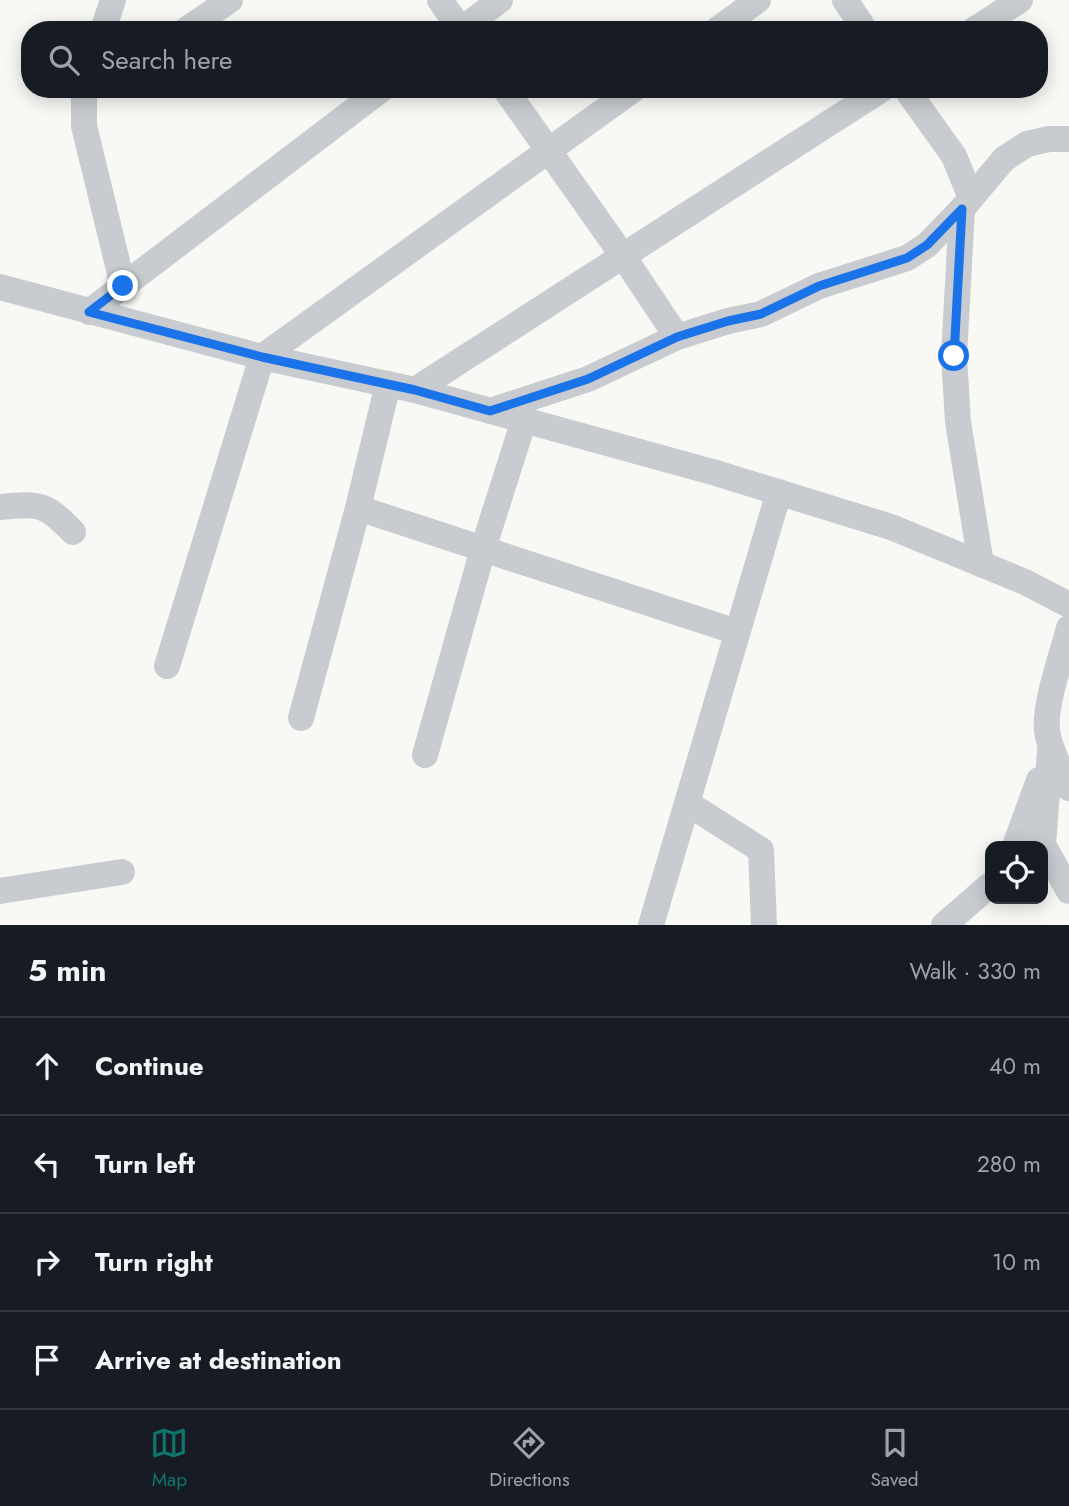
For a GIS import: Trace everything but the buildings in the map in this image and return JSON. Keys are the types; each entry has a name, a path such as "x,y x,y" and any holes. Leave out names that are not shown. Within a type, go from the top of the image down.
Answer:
{"street":[{"path":"106,21 113,0"},
{"path":"199,21 230,0"},
{"path":"440,0 455,21"},
{"path":"473,21 500,0"},
{"path":"729,21 758,0"},
{"path":"845,0 859,21"},
{"path":"988,21 1020,0"},
{"path":"88,98 84,126 123,286"},
{"path":"89,312 370,98"},
{"path":"512,98 677,337"},
{"path":"167,666 262,357 622,98"},
{"path":"415,390 868,98"},
{"path":"912,98 954,156 967,204 954,356 958,422 981,564"},
{"path":"490,411 588,379 677,337 761,314 819,286 907,258 927,245 967,204 1004,159 1027,144 1049,139 1069,139"},
{"path":"0,287 262,357 415,390 779,492 891,527 1025,582 1068,609 1047,729 1051,746 1069,788"},
{"path":"301,718 358,508 388,384"},
{"path":"425,755 483,549 524,420"},
{"path":"651,925 779,492"},
{"path":"0,507 37,504 56,515 73,532"},
{"path":"358,508 737,632"},
{"path":"1017,841 1051,746"},
{"path":"1051,746 1043,845 1069,891"},
{"path":"687,803 761,850 764,925"},
{"path":"0,891 122,872"},
{"path":"944,925 985,889"}],"route":[{"path":"123,286 89,312 262,357 415,390 490,411 588,379 677,337 777,309 819,286 907,258 927,245 962,209 954,356"}]}
